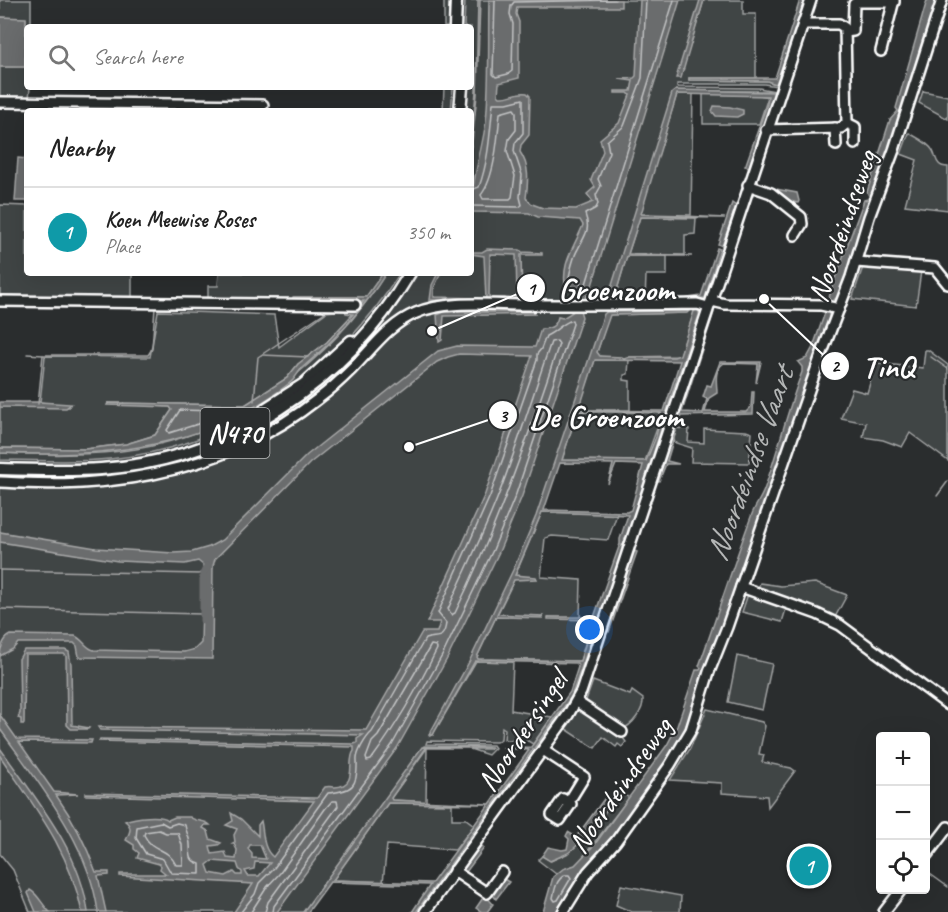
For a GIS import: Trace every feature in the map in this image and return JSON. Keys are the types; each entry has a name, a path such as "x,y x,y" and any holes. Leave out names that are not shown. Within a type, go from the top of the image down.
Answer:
{"main road":[{"path":"455,24 456,0"},
{"path":"462,24 463,0"},
{"path":"453,108 455,90"},
{"path":"460,108 462,90"},
{"name":"N470","path":"0,463 78,463 122,460 170,450 226,430 277,402 304,384 332,360 373,315 399,276"},
{"name":"N470","path":"0,469 100,469 123,466 170,457 229,437 283,407 308,390 336,366 379,319 408,276"}],"street":[{"name":"Noordersingel","path":"425,912 577,702 591,666 748,184 811,0"},
{"name":"Noordeindseweg","path":"563,912 582,881 616,842 685,742 699,708 715,654 741,588 809,390 832,307 859,263 869,217 894,150 942,0"},
{"path":"845,32 853,31 854,4 857,2 894,1 881,51"},
{"path":"766,130 836,128 844,127 847,123 844,27 839,24 803,24"},
{"path":"0,102 263,105"},
{"path":"847,123 855,127 855,144"},
{"path":"836,128 836,145"},
{"path":"748,184 771,194 801,217 802,224 795,235"},
{"name":"Noordeindseweg","path":"859,263 935,268 948,284"},
{"path":"0,301 355,305"},
{"path":"0,483 79,484 119,480 161,473 195,464 235,449 266,434 316,401 350,372 390,329 407,317 440,306 725,304 832,307"},
{"path":"741,588 817,614 840,625 948,705"},
{"path":"577,702 621,732"},
{"path":"543,750 584,777 568,802"},
{"path":"930,851 948,826"},
{"path":"454,872 487,893 502,872"},
{"path":"884,912 898,894"}],"shaded area":[{"path":"0,0 31,0 31,24 26,24 26,19 0,17"},
{"path":"444,0 454,0 454,24 444,24"},
{"path":"465,0 702,0 680,78 704,0 743,0 743,14 756,14 756,78 689,78 689,80 767,81 776,84 787,54 789,58 777,86 677,84 677,87 759,88 775,91 675,91 610,300 614,300 627,256 667,256 667,275 646,275 645,302 609,303 608,307 695,306 703,309 704,315 682,379 676,382 699,315 699,309 694,312 680,356 626,359 599,356 597,352 609,315 686,313 688,311 606,312 567,440 539,515 496,611 430,736 433,735 476,661 513,662 511,710 552,717 533,744 528,741 504,739 505,729 502,727 501,739 496,742 427,741 426,744 493,745 495,748 488,755 470,749 490,749 491,747 424,746 304,912 30,912 13,870 0,854 0,485 114,483 172,473 228,454 281,427 306,411 337,387 385,338 382,333 352,364 288,415 254,436 218,452 180,465 139,475 96,480 0,480 0,470 104,470 164,459 208,446 288,405 324,378 357,346 386,311 410,276 474,276 474,108 462,108 464,90 474,90 474,24 464,24"},
{"path":"0,67 24,67 24,90 30,90 29,99 0,99"},
{"path":"444,90 453,90 451,108 443,108"},
{"path":"923,91 948,96 948,119 919,103"},
{"path":"677,94 693,94 691,215 640,214"},
{"path":"703,94 768,97 759,124 703,124"},
{"path":"909,133 929,145 939,164 948,167 948,210 905,205 917,160 901,154"},
{"path":"0,205 24,206 24,276 132,276 132,298 0,295"},
{"path":"640,217 696,218 695,234 685,235 685,255 628,254"},
{"path":"863,267 921,271 916,306 852,299"},
{"path":"219,276 381,276 366,297 293,297 364,301 357,310 345,311 353,314 327,342 298,364 287,378 245,405 108,403 171,407 172,410 155,435 126,444 85,449 0,448 0,407 70,407 40,402 45,356 150,357 158,311 274,315 279,347 325,313 320,307 208,299 208,286 218,286"},
{"path":"384,276 398,276 374,310 344,344 312,374 276,400 238,422 198,439 155,452 96,460 0,460 0,453 103,453 136,449 175,440 211,426 246,409 310,363 363,305"},
{"path":"925,350 948,365 948,461 910,433 902,447 883,440 863,437 866,423 841,418 852,389 867,393 876,363 923,368"},
{"path":"595,360 629,360 628,374 624,375 624,380 630,381 630,410 578,410"},
{"path":"577,412 657,412 662,415 645,461 562,460"},
{"path":"673,428 689,429 688,442 704,443 704,429 752,433 749,463 691,462 692,448 673,442 676,431"},
{"path":"542,512 617,514 608,540 552,536 545,538 541,577 581,580 580,618 548,617 592,620 580,661 478,659 496,617 515,616 497,615 514,580 518,577 515,576"},
{"path":"760,583 781,586 815,583 847,595 835,617 758,588"},
{"path":"610,587 583,681 578,680"},
{"path":"748,594 787,606 782,622 742,612"},
{"path":"737,656 772,664 762,710 728,702"},
{"path":"593,681 630,695 632,691 643,699 637,717 630,725 622,729 585,703"},
{"path":"577,684 581,687 577,697 538,748 536,747 571,697"},
{"path":"578,706 583,707 618,731 626,742 622,747 618,744 616,747 603,737 595,748 563,727"},
{"path":"707,709 762,722 765,726 759,754 764,755 762,762 791,768 795,771 768,807 767,796 722,793 722,783 670,780 690,749"},
{"path":"427,748 426,802 392,800 391,798"},
{"path":"619,791 629,798 573,867 556,874 538,860 542,856 551,861 567,853 587,835"},
{"path":"388,803 452,804 452,819 466,819 474,825 455,850 387,845 383,882 333,880"},
{"path":"621,885 681,896 680,912 632,912 616,905"}],"water":[{"path":"478,0 480,0 477,95 474,124"},
{"path":"489,0 621,0 621,7 517,7 519,78 499,83 498,95 500,97 523,93 530,96 529,135 521,145 520,152 527,168 526,198 532,204 543,208 576,209 593,202 587,194 595,187 591,180 603,151 600,139 619,123 630,95 615,93 615,91 631,91 633,81 619,79 636,76 640,0 680,0 590,292 582,302 575,295 575,287 571,286 566,291 565,281 568,257 583,225 580,220 538,217 529,213 474,212 474,184 486,121"},
{"path":"700,0 704,0 681,78 676,78"},
{"path":"800,0 805,0 776,84 767,81 689,80 689,78 775,78"},
{"path":"927,0 938,0 840,295 830,306 830,320 770,487 754,540 683,733 610,841 570,889 558,912 543,912 553,877 563,869 575,865 595,844 667,745 677,726 696,670 701,668 699,666 752,514 769,475 802,372 802,367 798,362 807,358 813,347 830,292 864,200 868,199 867,192 890,120 898,111 896,108"},
{"path":"0,17 26,18 24,67 0,67"},
{"path":"676,90 774,92 749,167 745,166 768,96 677,94 641,214 725,218 640,217 628,254 692,256 627,256 614,300 610,300 608,298 672,93"},
{"path":"714,106 743,110 743,114 737,117 716,116 712,111"},
{"path":"18,158 24,159 24,201 15,201"},
{"path":"765,187 797,193 799,201 798,203 790,201"},
{"path":"732,203 736,206 722,246 718,244"},
{"path":"717,248 720,249 705,298 689,299 701,296"},
{"path":"487,249 542,253 542,255 521,255 522,297 538,298 538,300 510,300 517,296 516,255 490,254 489,296 505,298 505,300 486,300 484,256 474,254 474,252"},
{"path":"381,276 384,276 358,312 293,380 258,404 224,422 153,445 77,453 0,453 0,448 85,449 126,444 155,435 172,410 170,407 107,405 108,403 245,405 287,378 298,364 327,342 353,314 346,313 345,310 357,310 364,301 292,301 293,297 366,297"},
{"path":"436,276 440,276 434,288 434,297 477,298 477,300 430,300 432,285"},
{"path":"577,309 580,310 582,317 522,496 499,552 448,657 397,748 277,912 234,912 253,884 120,876 120,874 166,874 160,869 159,864 137,858 139,853 134,849 134,845 126,840 130,828 125,821 148,817 168,820 175,817 190,817 205,822 210,825 205,825 203,828 208,831 210,839 221,843 210,846 212,854 225,852 227,858 236,859 237,850 234,844 231,844 235,842 234,835 237,829 226,825 233,821 231,813 241,819 258,836 258,825 261,821 265,845 273,857 314,801 86,795 86,793 317,798 325,787 342,786 347,782 354,747 99,741 100,739 354,744 363,735 100,730 98,727 366,730 422,632 437,632 440,622 427,622 485,494 532,356 459,354 437,362 310,463 215,559 212,659 79,657 77,646 74,643 18,643 13,649 0,656 6,638 11,635 75,636 94,650 184,652 195,649 201,643 203,565 198,561 185,564 118,561 0,542 0,532 96,548 173,553 192,552 209,547 222,540 307,455 438,351 457,346 535,347 541,329 552,326 558,317 563,318","holes":["250,845 260,845 266,859 252,858 248,849","212,861 237,863 242,875 234,872 226,876 210,873 207,865","255,862 270,863 259,876 248,876 245,871 254,869"]},
{"path":"699,309 699,315 625,544 622,545 621,557 571,697 416,912 412,912 430,885 330,882 308,912 303,912 422,747 492,748 426,748 391,798 392,800 490,804 529,750 502,748 531,747 570,692 578,667 577,663 475,661 433,735 429,735 469,662 536,516 604,314 607,312 689,311 687,313 610,315 597,352 600,356 624,359 680,355 694,311","holes":["595,360 680,361 664,411 579,410","577,412 661,413 656,437 646,461 562,460","560,463 613,464 608,484 616,464 643,465 631,510 627,512 544,510","542,512 628,515 594,617 548,617 548,619 593,620 580,661 478,659 496,617 543,618 543,616 497,614 514,580 537,579 515,575","388,803 487,804 488,806 432,883 333,880"]},
{"path":"444,312 533,312 535,314 444,316 442,340 439,342 437,315"},
{"path":"714,312 682,412 703,413 707,399 703,397 707,385 711,386 720,362 761,362 756,383 758,364 724,363 717,373 717,393 709,398 705,412 746,412 751,407 752,392 754,392 753,414 682,416 676,425"},
{"path":"0,402 71,404 66,408 0,407"},
{"path":"674,430 676,431 667,461 679,464 666,464 657,481"},
{"path":"634,551 637,552 609,632 607,631"},
{"path":"24,650 65,650 69,652 72,725 88,729 71,729 67,725 66,656 64,654 25,654 24,724 21,724 21,719 18,718 20,713 19,659"},
{"path":"0,715 17,739 92,740 91,743 19,742 54,792 78,794 56,795 79,832 96,872 109,872 109,875 98,876 106,912 98,912 93,887 73,838 46,793 0,729"},
{"path":"0,748 66,846 76,867 88,912 82,912 69,868 60,849 0,756"},
{"path":"604,799 611,803 592,830 575,848 550,861 542,856 548,847 567,849 568,832 576,837"},
{"path":"481,845 484,848 463,876 460,874"},
{"path":"502,878 509,882 496,899 491,892"},
{"path":"30,890 50,912 36,912 28,893"},
{"path":"485,895 493,904 487,912 482,912 476,908"}],"waterway":[{"path":"43,355 148,355 152,349 155,308"},
{"path":"254,401 258,357 325,312 336,311"},
{"path":"27,354 43,355 38,404"},
{"path":"262,355 308,357"},
{"path":"931,357 948,369"},
{"path":"937,496 948,481"},
{"path":"203,620 203,574 207,566"},
{"path":"0,570 203,574"},
{"path":"0,609 202,614"},
{"path":"930,874 948,887"}],"place":[{"name":"TinQ","path":"764,299"},
{"name":"Groenzoom","path":"432,331"},
{"name":"De Groenzoom","path":"409,447"},
{"name":"Koen Meewise Roses","path":"809,866"}],"water label":[{"name":"Noordeindse Vaart","path":"749,464"}]}
